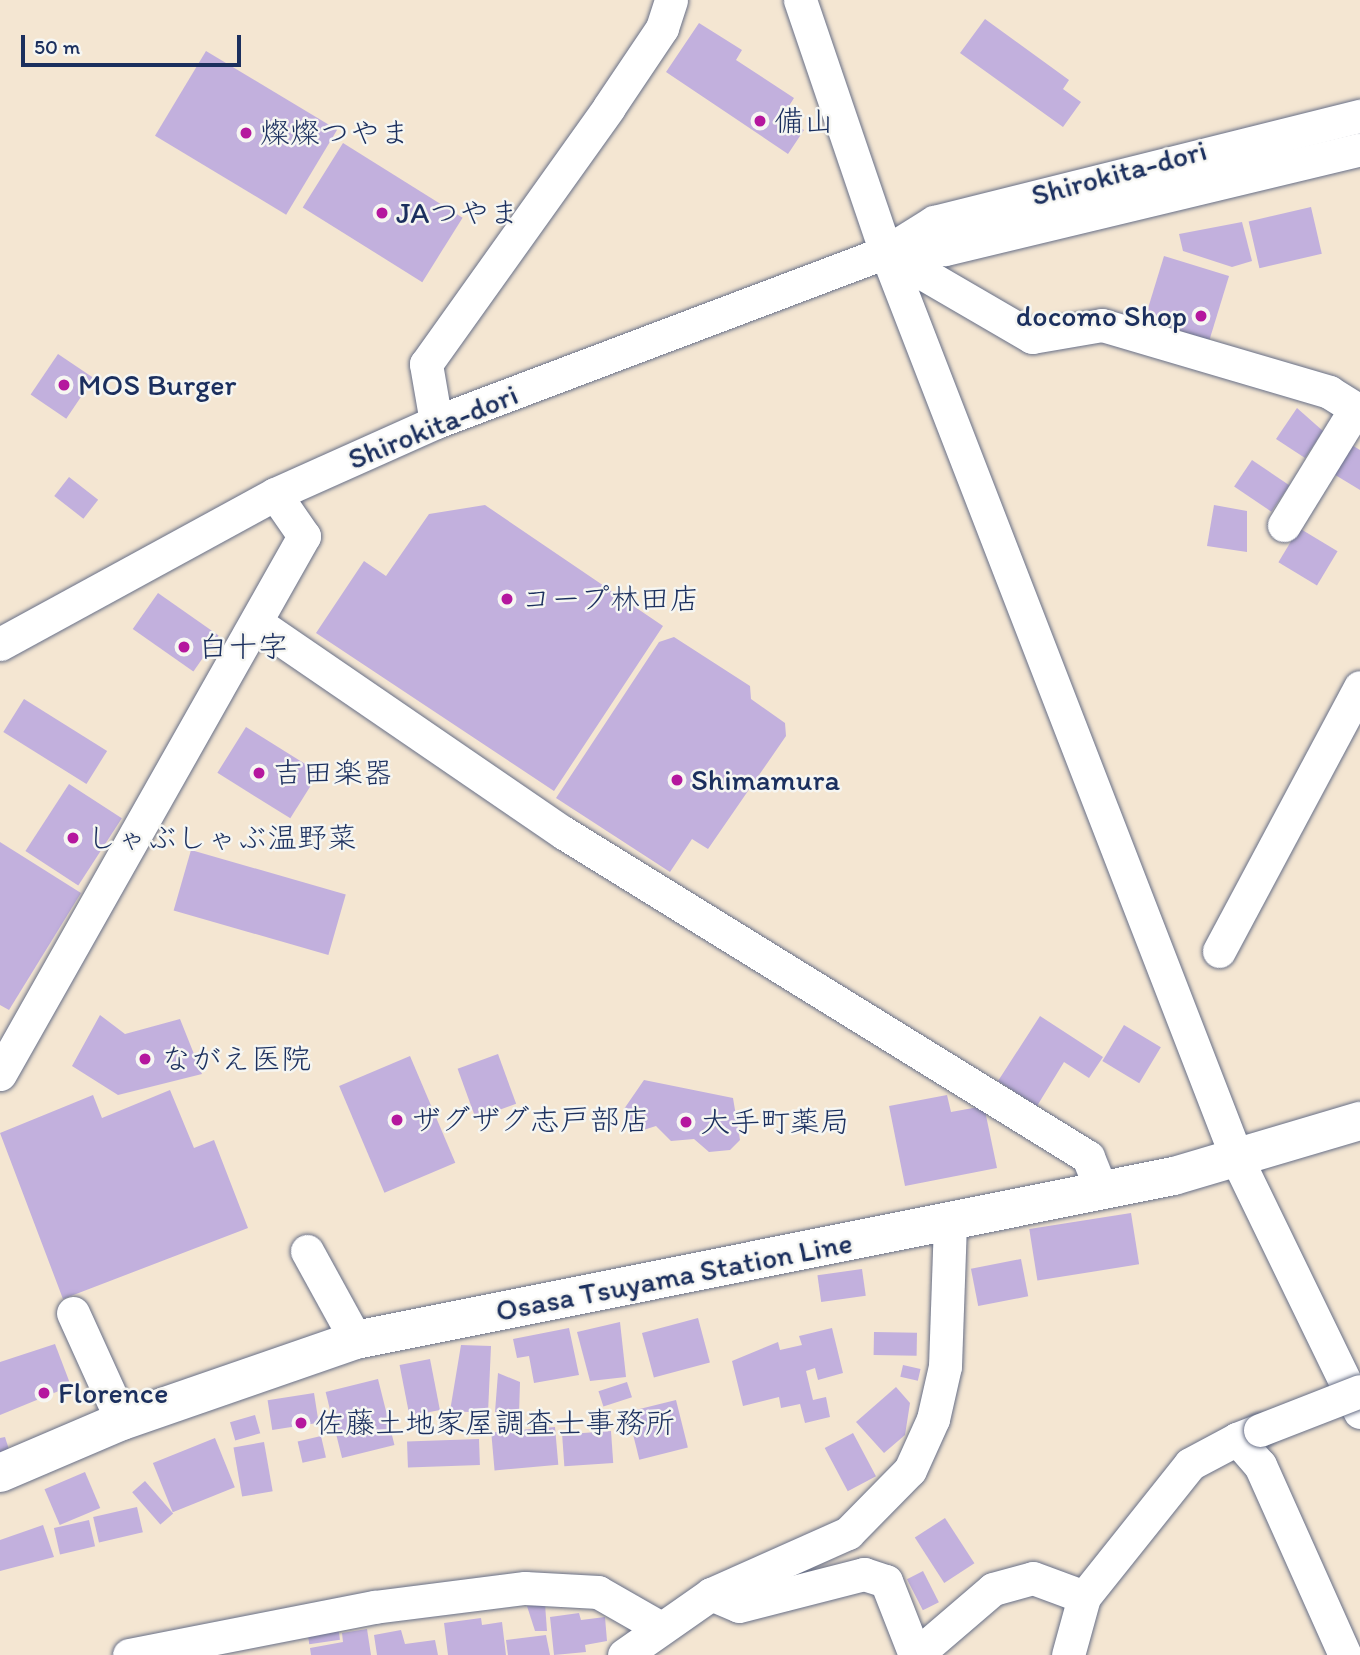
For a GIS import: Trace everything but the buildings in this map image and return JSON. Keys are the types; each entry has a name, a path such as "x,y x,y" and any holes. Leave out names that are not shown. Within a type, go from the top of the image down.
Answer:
{"main road":[{"name":"Osasa Tsuyama Station Line","path":"0,1473 122,1422 356,1340 1102,1191 1238,1161 1360,1121"}],"street":[{"path":"436,422 426,364 609,107 662,28 671,0"},
{"path":"800,0 886,252 1238,1161 1360,1412"},
{"name":"Shirokita-dori","path":"0,644 275,494 436,422 886,252 934,222 1360,116"},
{"name":"Shirokita-dori","path":"886,252 945,249 1360,149"},
{"path":"886,252 1032,337 1102,325 1329,392 1358,410 1284,525"},
{"path":"4,1057 257,622 304,536 275,494"},
{"path":"257,622 564,833 1088,1157 1102,1191"},
{"path":"1219,951 1360,687"},
{"path":"624,1655 659,1627 711,1594 848,1533 910,1470 933,1419 944,1366 950,1221"},
{"path":"307,1251 356,1340"},
{"path":"73,1313 122,1422"},
{"path":"1068,1655 1084,1597 1190,1464 1249,1434 1360,1391"},
{"path":"1249,1434 1260,1465 1345,1655"},
{"path":"711,1594 739,1606 864,1574 886,1581 916,1655 993,1589 1033,1578 1084,1597"},
{"path":"130,1655 374,1607 525,1588 598,1592 659,1627"}],"place":[{"name":"備山","path":"760,121"},
{"name":"燦燦つやま","path":"246,133"},
{"name":"JAつやま","path":"382,213"},
{"name":"docomo Shop","path":"1201,316"},
{"name":"MOS Burger","path":"64,385"},
{"name":"コープ林田店","path":"507,599"},
{"name":"白十字","path":"184,647"},
{"name":"吉田楽器","path":"259,773"},
{"name":"Shimamura","path":"677,780"},
{"name":"しゃぶしゃぶ温野菜","path":"73,838"},
{"name":"ながえ医院","path":"145,1059"},
{"name":"ザグザグ志戸部店","path":"397,1120"},
{"name":"大手町薬局","path":"686,1122"},
{"name":"Florence","path":"44,1393"},
{"name":"佐藤土地家屋調査士事務所","path":"301,1423"}]}
